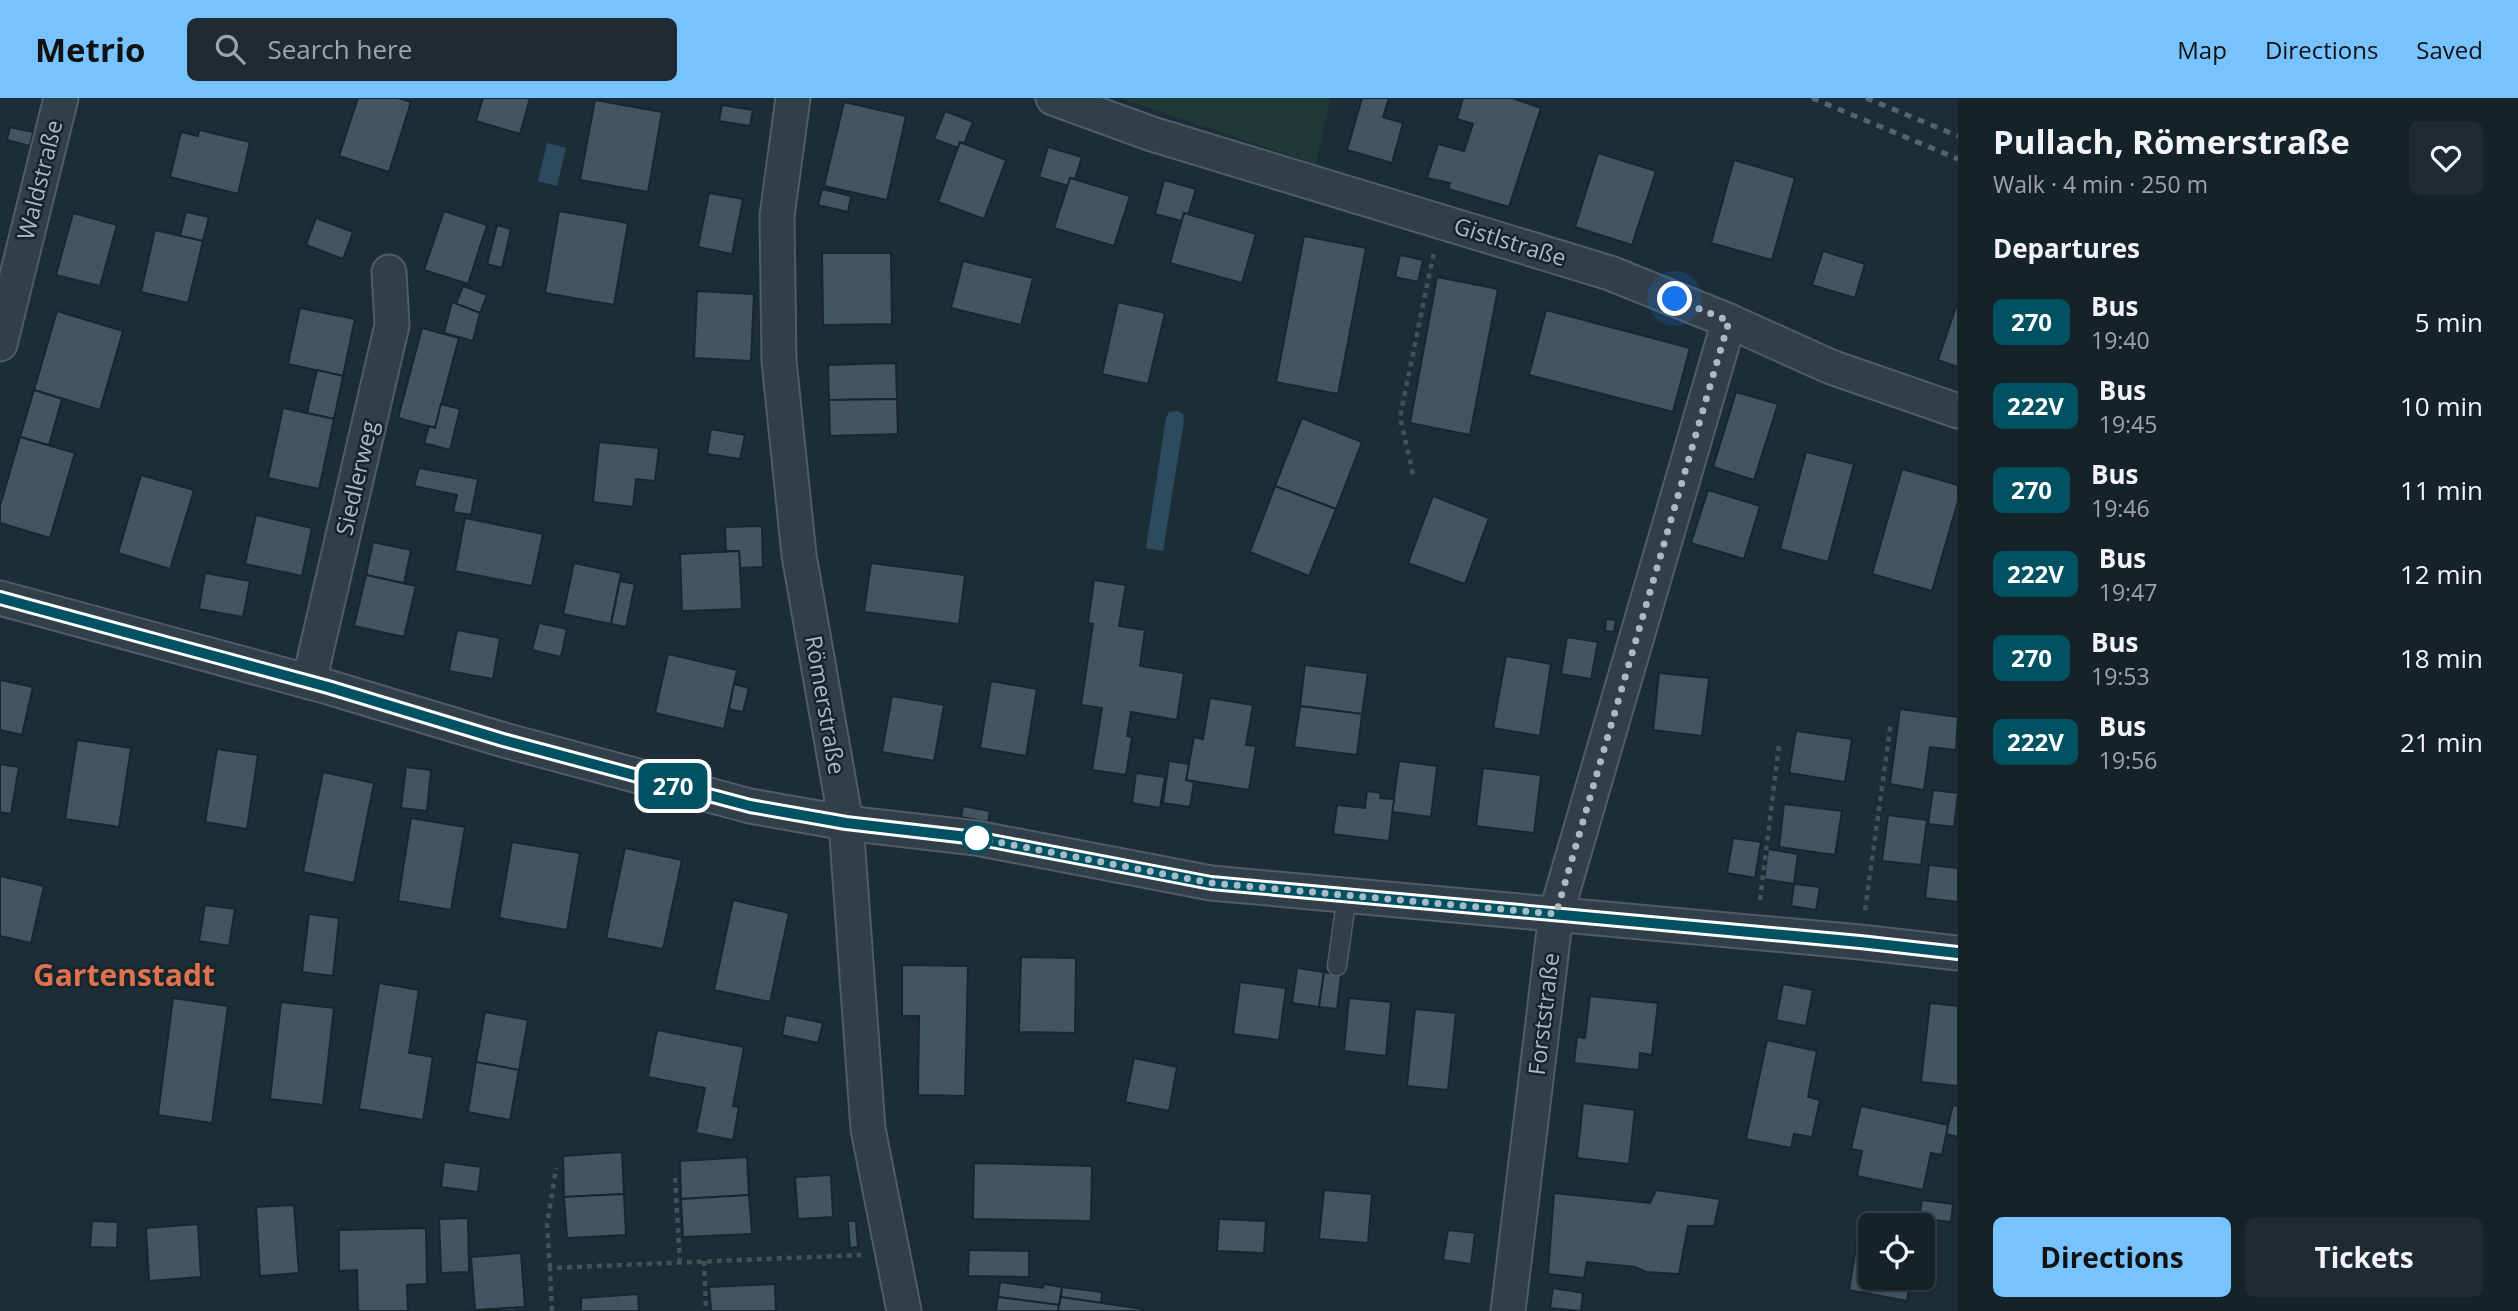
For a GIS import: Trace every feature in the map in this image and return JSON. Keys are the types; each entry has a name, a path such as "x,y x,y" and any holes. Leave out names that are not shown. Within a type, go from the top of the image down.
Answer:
{"street":[{"name":"Waldstraße","path":"0,344 61,98"},
{"name":"Römerstraße","path":"793,98 777,216 779,361 799,555 846,823 868,1129 904,1311"},
{"name":"Gistlstraße","path":"1053,98 1152,134 1610,273 1729,321 1831,367 1958,411"},
{"name":"Siedlerweg","path":"309,682 393,325 389,272"},
{"name":"Forststraße","path":"1508,1311 1556,914 1729,321"},
{"path":"0,598 309,682 503,740 750,806 846,823 976,838 1211,883 1958,953"}],"lane":[{"path":"1337,966 1347,895"}],"path":[{"path":"1413,474 1400,417 1440,221"},
{"path":"1860,942 1891,722"},
{"path":"1756,932 1779,745"},
{"path":"552,1311 547,1225 556,1168"},
{"path":"676,1178 680,1262"},
{"path":"550,1268 893,1254"},
{"path":"704,1261 706,1311"}],"green space":[{"path":"1120,98 1331,98 1315,164"}],"water":[{"path":"547,143 566,148 557,186 538,181"},
{"path":"1177,411 1183,414 1184,421 1163,551 1146,548 1166,418 1169,412"}],"building":[{"path":"358,98 398,98 411,102 389,172 339,156"},
{"path":"483,98 530,98 520,134 476,121"},
{"path":"1362,98 1389,98 1383,117 1403,123 1392,163 1347,150"},
{"path":"1463,98 1512,98 1541,108 1509,207 1448,189 1450,183 1427,178 1438,144 1464,151 1473,124 1457,119"},
{"path":"595,100 662,112 648,192 580,180"},
{"path":"844,102 906,116 887,200 824,186"},
{"path":"722,105 753,110 750,126 719,121"},
{"path":"945,111 973,122 964,144 960,142 958,148 934,139"},
{"path":"10,127 33,132 30,146 7,140"},
{"path":"199,130 250,142 238,194 170,177 181,132 198,136"},
{"path":"960,142 1006,160 984,219 938,202"},
{"path":"1048,147 1082,157 1075,179 1070,178 1068,186 1039,177"},
{"path":"1598,153 1656,171 1632,245 1575,227"},
{"path":"1734,160 1795,178 1772,260 1711,243"},
{"path":"1070,178 1130,196 1114,246 1054,228"},
{"path":"1164,180 1196,189 1188,215 1184,213 1182,221 1155,214"},
{"path":"822,189 851,196 848,212 818,205"},
{"path":"709,193 743,199 732,254 698,247"},
{"path":"444,211 487,225 468,284 424,270"},
{"path":"559,211 628,223 614,305 545,293"},
{"path":"186,212 209,217 203,241 180,236"},
{"path":"73,213 117,225 100,286 56,275"},
{"path":"1184,213 1256,234 1242,283 1170,263"},
{"path":"316,218 353,232 343,259 306,245"},
{"path":"497,225 511,229 502,268 487,264"},
{"path":"155,230 203,241 188,303 141,292"},
{"path":"1304,236 1366,248 1338,394 1276,382"},
{"path":"1823,251 1865,264 1855,298 1812,285"},
{"path":"822,253 891,253 892,324 823,325"},
{"path":"1400,255 1423,260 1418,282 1395,277"},
{"path":"963,261 1033,278 1021,325 951,308"},
{"path":"1437,277 1498,289 1470,435 1410,423"},
{"path":"463,286 487,295 480,313 456,304"},
{"path":"697,291 754,294 751,361 694,358"},
{"path":"1958,301 1958,367 1938,360"},
{"path":"452,302 480,313 473,341 444,333"},
{"path":"1118,302 1165,313 1148,384 1102,374"},
{"path":"300,308 355,319 343,376 288,364"},
{"path":"1546,310 1690,348 1673,412 1529,375"},
{"path":"57,311 123,331 100,410 34,390"},
{"path":"422,328 459,338 435,428 398,418"},
{"path":"896,363 897,399 829,400 828,365"},
{"path":"317,370 343,376 334,419 307,413"},
{"path":"34,390 62,399 49,445 20,437"},
{"path":"1736,392 1778,404 1754,480 1713,467"},
{"path":"897,399 898,434 830,436 829,400"},
{"path":"441,404 460,409 450,450 424,443 429,426 435,428"},
{"path":"283,408 334,419 319,489 268,478"},
{"path":"1302,418 1362,442 1336,509 1275,486"},
{"path":"711,429 745,435 740,459 707,454"},
{"path":"20,437 75,453 50,538 0,523 0,506"},
{"path":"599,442 659,448 655,481 636,479 633,507 593,502"},
{"path":"1806,452 1854,464 1828,562 1780,549"},
{"path":"419,468 478,479 471,515 453,512 457,495 414,486"},
{"path":"1902,469 1958,485 1958,501 1932,591 1872,574"},
{"path":"141,475 194,490 170,569 118,553"},
{"path":"1275,486 1336,509 1309,576 1250,552"},
{"path":"1708,490 1760,506 1744,559 1691,543"},
{"path":"1433,496 1489,518 1465,584 1408,563"},
{"path":"256,515 312,528 302,576 245,564"},
{"path":"465,518 543,534 532,586 455,571"},
{"path":"762,526 763,567 740,568 739,551 726,551 725,527"},
{"path":"373,542 411,550 404,583 366,575"},
{"path":"739,551 742,609 682,611 680,554"},
{"path":"574,563 621,573 611,624 563,614"},
{"path":"871,563 965,575 959,624 864,612"},
{"path":"205,573 250,581 243,617 199,609"},
{"path":"366,575 416,586 404,637 354,626"},
{"path":"1094,580 1126,585 1119,626 1145,630 1140,666 1184,673 1177,720 1131,712 1127,736 1132,737 1126,775 1092,770 1102,708 1081,705 1093,624 1088,623"},
{"path":"620,581 635,584 626,627 611,624"},
{"path":"1606,619 1616,620 1614,632 1605,631"},
{"path":"539,623 567,629 561,657 532,650"},
{"path":"457,630 500,638 493,679 449,671"},
{"path":"1567,637 1598,642 1591,679 1561,674"},
{"path":"668,654 737,670 724,729 655,713"},
{"path":"1506,656 1551,664 1540,736 1493,728"},
{"path":"1305,665 1368,673 1362,714 1300,706"},
{"path":"1659,673 1709,678 1702,736 1653,730"},
{"path":"0,680 33,687 22,735 0,730"},
{"path":"991,681 1037,689 1026,756 980,748"},
{"path":"734,684 749,688 743,712 729,709"},
{"path":"892,696 944,705 934,761 882,752"},
{"path":"1210,698 1253,705 1246,745 1256,746 1249,790 1186,780 1194,737 1203,739"},
{"path":"1300,706 1362,714 1357,755 1294,747"},
{"path":"1900,709 1958,717 1956,750 1930,747 1924,790 1890,784"},
{"path":"1796,731 1852,739 1845,782 1789,773"},
{"path":"77,740 131,748 119,827 65,819"},
{"path":"217,749 258,755 247,829 205,822"},
{"path":"1169,761 1189,764 1186,780 1194,782 1190,807 1163,803"},
{"path":"1399,761 1437,766 1431,817 1392,812"},
{"path":"0,764 19,767 11,814 0,812"},
{"path":"406,767 431,770 427,811 401,808"},
{"path":"1483,768 1541,775 1534,833 1476,826"},
{"path":"323,772 374,783 354,883 303,872"},
{"path":"1136,773 1165,777 1160,808 1132,803"},
{"path":"1933,790 1958,793 1954,827 1928,824"},
{"path":"1367,791 1381,793 1380,798 1394,799 1389,841 1333,834 1337,805 1365,808"},
{"path":"1784,804 1842,811 1835,855 1779,847"},
{"path":"963,806 990,811 988,822 961,817"},
{"path":"1888,815 1927,820 1921,865 1882,861"},
{"path":"411,818 465,827 451,910 398,901"},
{"path":"1733,838 1761,842 1755,878 1727,873"},
{"path":"512,842 580,853 567,930 499,918"},
{"path":"625,848 682,860 663,949 606,938"},
{"path":"1768,849 1798,854 1794,884 1764,879"},
{"path":"1929,865 1958,868 1958,902 1925,898"},
{"path":"0,876 44,886 31,943 0,936"},
{"path":"1794,884 1820,887 1816,910 1791,906"},
{"path":"733,900 789,913 770,1002 714,990"},
{"path":"205,905 235,909 229,946 199,941"},
{"path":"309,914 339,918 333,976 302,972"},
{"path":"1021,957 1076,958 1075,1033 1019,1032"},
{"path":"902,965 968,966 965,1096 918,1095 919,1016 902,1016"},
{"path":"1297,968 1324,972 1319,1007 1292,1003"},
{"path":"1324,972 1341,975 1337,1009 1319,1007"},
{"path":"1240,982 1286,988 1279,1040 1233,1034"},
{"path":"379,983 419,990 409,1053 433,1057 423,1120 359,1109"},
{"path":"1783,984 1813,990 1806,1026 1776,1020"},
{"path":"1590,996 1658,1003 1652,1055 1640,1053 1639,1070 1574,1063 1577,1037 1585,1038"},
{"path":"173,998 228,1006 212,1123 158,1115"},
{"path":"1349,998 1391,1002 1386,1056 1344,1051"},
{"path":"281,1002 334,1008 323,1105 270,1099"},
{"path":"1930,1003 1958,1006 1958,1086 1921,1082"},
{"path":"1415,1009 1456,1013 1448,1090 1407,1086"},
{"path":"485,1012 528,1020 519,1070 476,1062"},
{"path":"786,1015 823,1023 818,1043 782,1035"},
{"path":"657,1030 744,1047 733,1106 739,1107 733,1140 696,1133 705,1088 648,1077"},
{"path":"1767,1040 1817,1051 1808,1097 1820,1100 1812,1137 1794,1134 1791,1148 1746,1139"},
{"path":"1134,1058 1177,1067 1169,1111 1125,1102"},
{"path":"476,1062 519,1070 510,1120 468,1112"},
{"path":"1583,1103 1635,1110 1629,1164 1577,1158"},
{"path":"1953,1105 1958,1106 1958,1137 1946,1134"},
{"path":"1861,1106 1948,1125 1942,1155 1931,1153 1923,1190 1857,1176 1862,1151 1851,1149"},
{"path":"622,1152 624,1194 564,1197 563,1156"},
{"path":"747,1157 749,1195 681,1199 680,1161"},
{"path":"444,1162 481,1167 478,1192 441,1187"},
{"path":"974,1163 1092,1166 1091,1221 973,1219"},
{"path":"831,1175 833,1217 798,1219 795,1177"},
{"path":"1324,1190 1372,1194 1368,1243 1319,1239"},
{"path":"1656,1190 1720,1199 1714,1226 1688,1226 1679,1274 1646,1272 1635,1267 1587,1262 1584,1278 1548,1274 1554,1193 1650,1203"},
{"path":"624,1194 626,1235 567,1238 564,1197"},
{"path":"749,1195 752,1234 683,1237 681,1199"},
{"path":"1922,1200 1953,1204 1951,1222 1935,1220 1935,1213 1920,1213"},
{"path":"294,1205 299,1273 260,1276 256,1207"},
{"path":"468,1218 469,1272 441,1273 439,1219"},
{"path":"1219,1219 1266,1221 1264,1253 1217,1251"},
{"path":"92,1221 118,1222 117,1248 90,1247"},
{"path":"848,1221 856,1221 858,1247 850,1248"},
{"path":"198,1224 201,1277 149,1281 146,1228"},
{"path":"426,1228 427,1284 407,1285 408,1311 358,1311 357,1270 339,1271 339,1230"},
{"path":"1448,1230 1475,1233 1471,1264 1443,1260"},
{"path":"1858,1236 1858,1290 1909,1290 1907,1301 1849,1290"},
{"path":"969,1250 1029,1251 1029,1277 968,1276"},
{"path":"521,1253 525,1307 475,1310 471,1257"},
{"path":"1000,1282 1043,1288 1044,1284 1062,1287 1059,1305 998,1297"},
{"path":"775,1284 776,1311 711,1311 709,1287"},
{"path":"1062,1287 1102,1292 1101,1303 1061,1297"},
{"path":"1553,1288 1583,1293 1581,1311 1550,1308"},
{"path":"638,1294 639,1311 581,1311 581,1298"},
{"path":"998,1297 1059,1305 1058,1311 996,1311"},
{"path":"1061,1297 1143,1309 1143,1311 1058,1311"},
{"path":"516,1308 516,1311 467,1311"}],"railway":[{"path":"1812,98 1958,159"},
{"path":"1866,98 1958,136"}],"bus line":[{"name":"270","path":"0,598 328,687 503,740 750,806 846,823 976,838 1211,883 1958,953"}],"district":[{"name":"Gartenstadt","path":"124,976"}],"route":[{"path":"977,838 1211,883 1556,914 1729,321 1675,299"}]}
